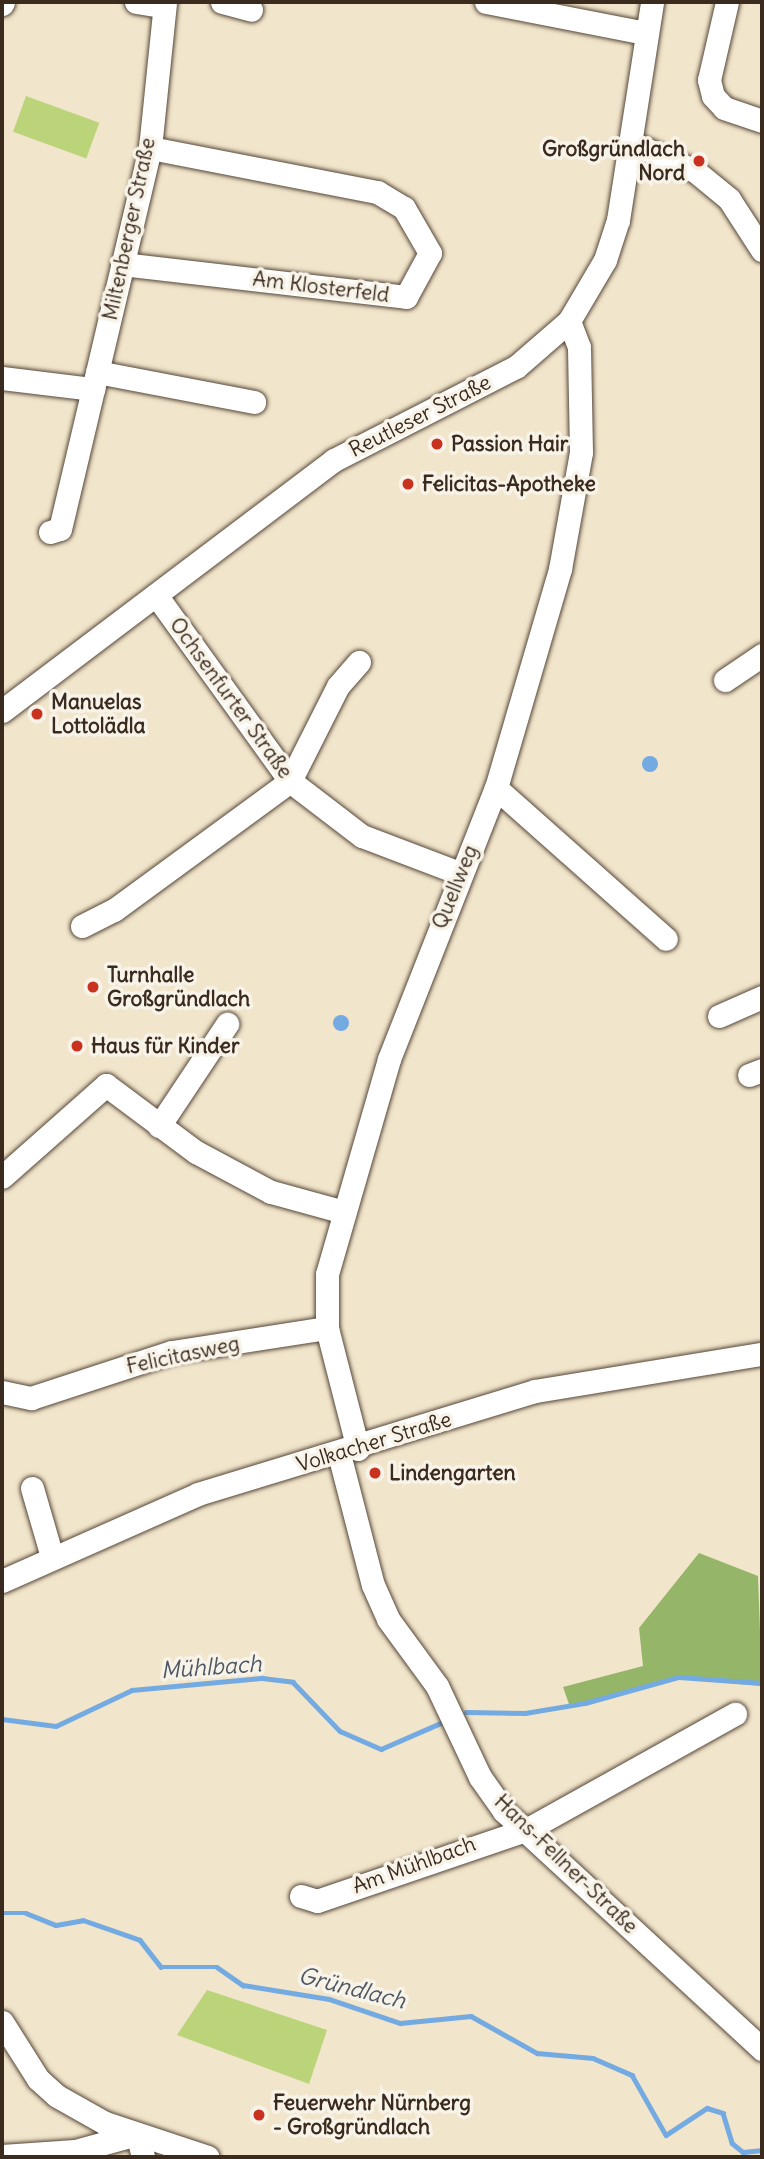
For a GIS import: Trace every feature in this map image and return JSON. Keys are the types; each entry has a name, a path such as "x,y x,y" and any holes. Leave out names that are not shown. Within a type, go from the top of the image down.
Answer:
{"street":[{"path":"136,2 163,4"},
{"path":"222,2 251,10"},
{"path":"486,2 645,33"},
{"name":"Reutleser Straße","path":"2,711 334,460 516,367 569,321 612,242 632,144 645,33 652,2"},
{"path":"727,2 709,80 713,96 724,107 762,121"},
{"name":"Miltenberger Straße","path":"50,532 61,529 150,148 163,4"},
{"path":"632,144 695,171 729,200 762,250"},
{"name":"Am Klosterfeld","path":"122,264 406,297 430,253 404,208 377,192 150,148"},
{"name":"Quellweg","path":"349,1452 327,1328 327,1274 389,1059 459,873 496,788 560,569 581,452 579,347 569,321"},
{"path":"2,378 95,381 254,402"},
{"name":"Ochsenfurter Straße","path":"156,595 290,781 362,836 459,873"},
{"path":"725,680 762,655"},
{"path":"82,926 114,910 290,781 338,686 359,662"},
{"path":"496,788 666,939"},
{"path":"719,1016 762,997"},
{"path":"159,1126 227,1024"},
{"path":"2,1177 106,1085 159,1126 271,1192 344,1212"},
{"name":"Felicitasweg","path":"2,1392 31,1398 172,1352 327,1328"},
{"name":"Volkacher Straße","path":"2,1581 198,1494 349,1452 535,1391 762,1354"},
{"name":"Hans-Fellner-Straße","path":"349,1452 355,1528 388,1619 437,1686 480,1777 504,1811 528,1829 762,2049"},
{"path":"32,1488 52,1557"},
{"name":"Am Mühlbach","path":"302,1896 317,1901 528,1829 735,1714"},
{"path":"2,2022 38,2079 104,2134"},
{"path":"2,2156 104,2134 137,2134 208,2157"},
{"path":"137,2134 143,2157"}],"green space":[{"path":"26,96 99,123 86,158 13,132"},
{"path":"699,1553 758,1576 762,1686 679,1679 570,1707 563,1687 643,1666 639,1628"},
{"path":"207,1990 327,2030 309,2084 177,2035"}],"water":[{"path":"647,756 653,756 658,764 656,770 647,772 642,767 642,761"},
{"path":"341,1015 347,1017 347,1029 341,1031 335,1029 333,1023 335,1017"}],"waterway":[{"name":"Mühlbach","path":"466,1712 525,1713 585,1703 679,1677 762,1683"},
{"name":"Mühlbach","path":"2,1719 56,1726 132,1690 262,1678 293,1682 340,1731 381,1749 443,1722"},
{"name":"Gründlach","path":"2,1913 26,1913 56,1925 83,1920 140,1940 161,1967 217,1967 243,1985 329,1999 400,2023 471,2016 537,2053 593,2058 632,2075 666,2135 707,2108 723,2113 732,2143 743,2152 762,2150"}],"place":[{"name":"Großgründlach Nord","path":"699,161"},
{"name":"Passion Hair","path":"437,444"},
{"name":"Felicitas-Apotheke","path":"408,484"},
{"name":"Manuelas Lottolädla","path":"37,714"},
{"name":"Turnhalle Großgründlach","path":"93,987"},
{"name":"Haus für Kinder","path":"77,1046"},
{"name":"Lindengarten","path":"375,1473"},
{"name":"Feuerwehr Nürnberg - Großgründlach","path":"259,2115"}]}
